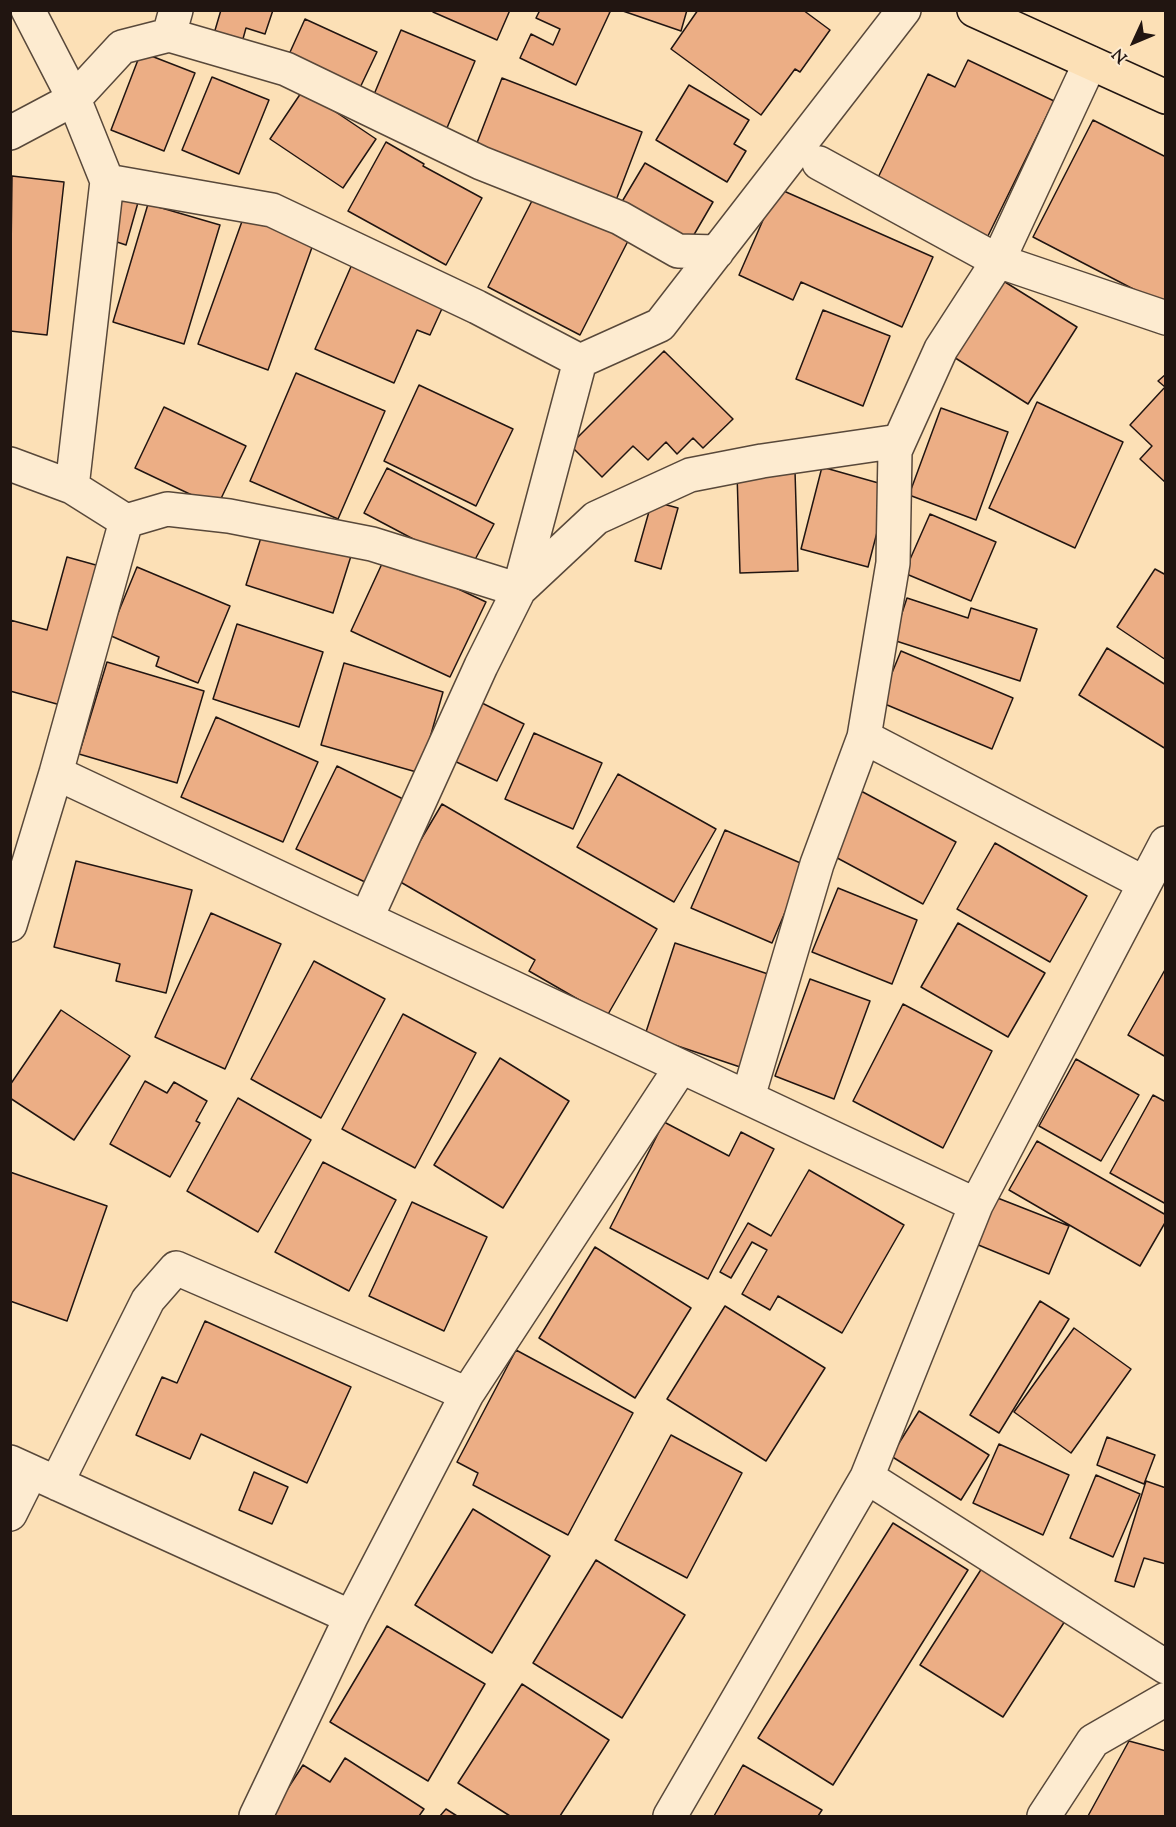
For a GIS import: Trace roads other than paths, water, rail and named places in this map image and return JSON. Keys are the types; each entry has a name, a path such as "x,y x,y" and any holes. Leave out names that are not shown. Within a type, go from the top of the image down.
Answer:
{"main road":[{"path":"974,10 1166,97"}],"street":[{"path":"28,10 74,99 107,181 72,487"},
{"path":"580,361 660,325 904,10"},
{"path":"10,133 74,99 122,47 172,23 286,69 481,163 620,218 678,250 717,252"},
{"path":"748,1097 817,864 864,738 893,563 895,451 941,349 998,261 1090,63"},
{"path":"819,163 998,261 1166,318"},
{"path":"107,181 272,210 477,307 580,361"},
{"path":"367,917 481,666 519,590 580,361"},
{"path":"519,590 596,518 690,475 762,461 899,441"},
{"path":"10,464 72,487 126,521 167,509 229,516 372,544 519,590"},
{"path":"10,925 56,772 126,521"},
{"path":"864,738 1144,883"},
{"path":"56,772 976,1205"},
{"path":"670,1816 867,1477 976,1205 1166,843"},
{"path":"256,1816 351,1617 467,1394 681,1067"},
{"path":"33,1472 58,1480 148,1300 176,1269 467,1394"},
{"path":"10,1514 33,1472"},
{"path":"33,1472 351,1617"},
{"path":"867,1477 1166,1667"},
{"path":"1044,1816 1093,1741 1166,1700"}]}
